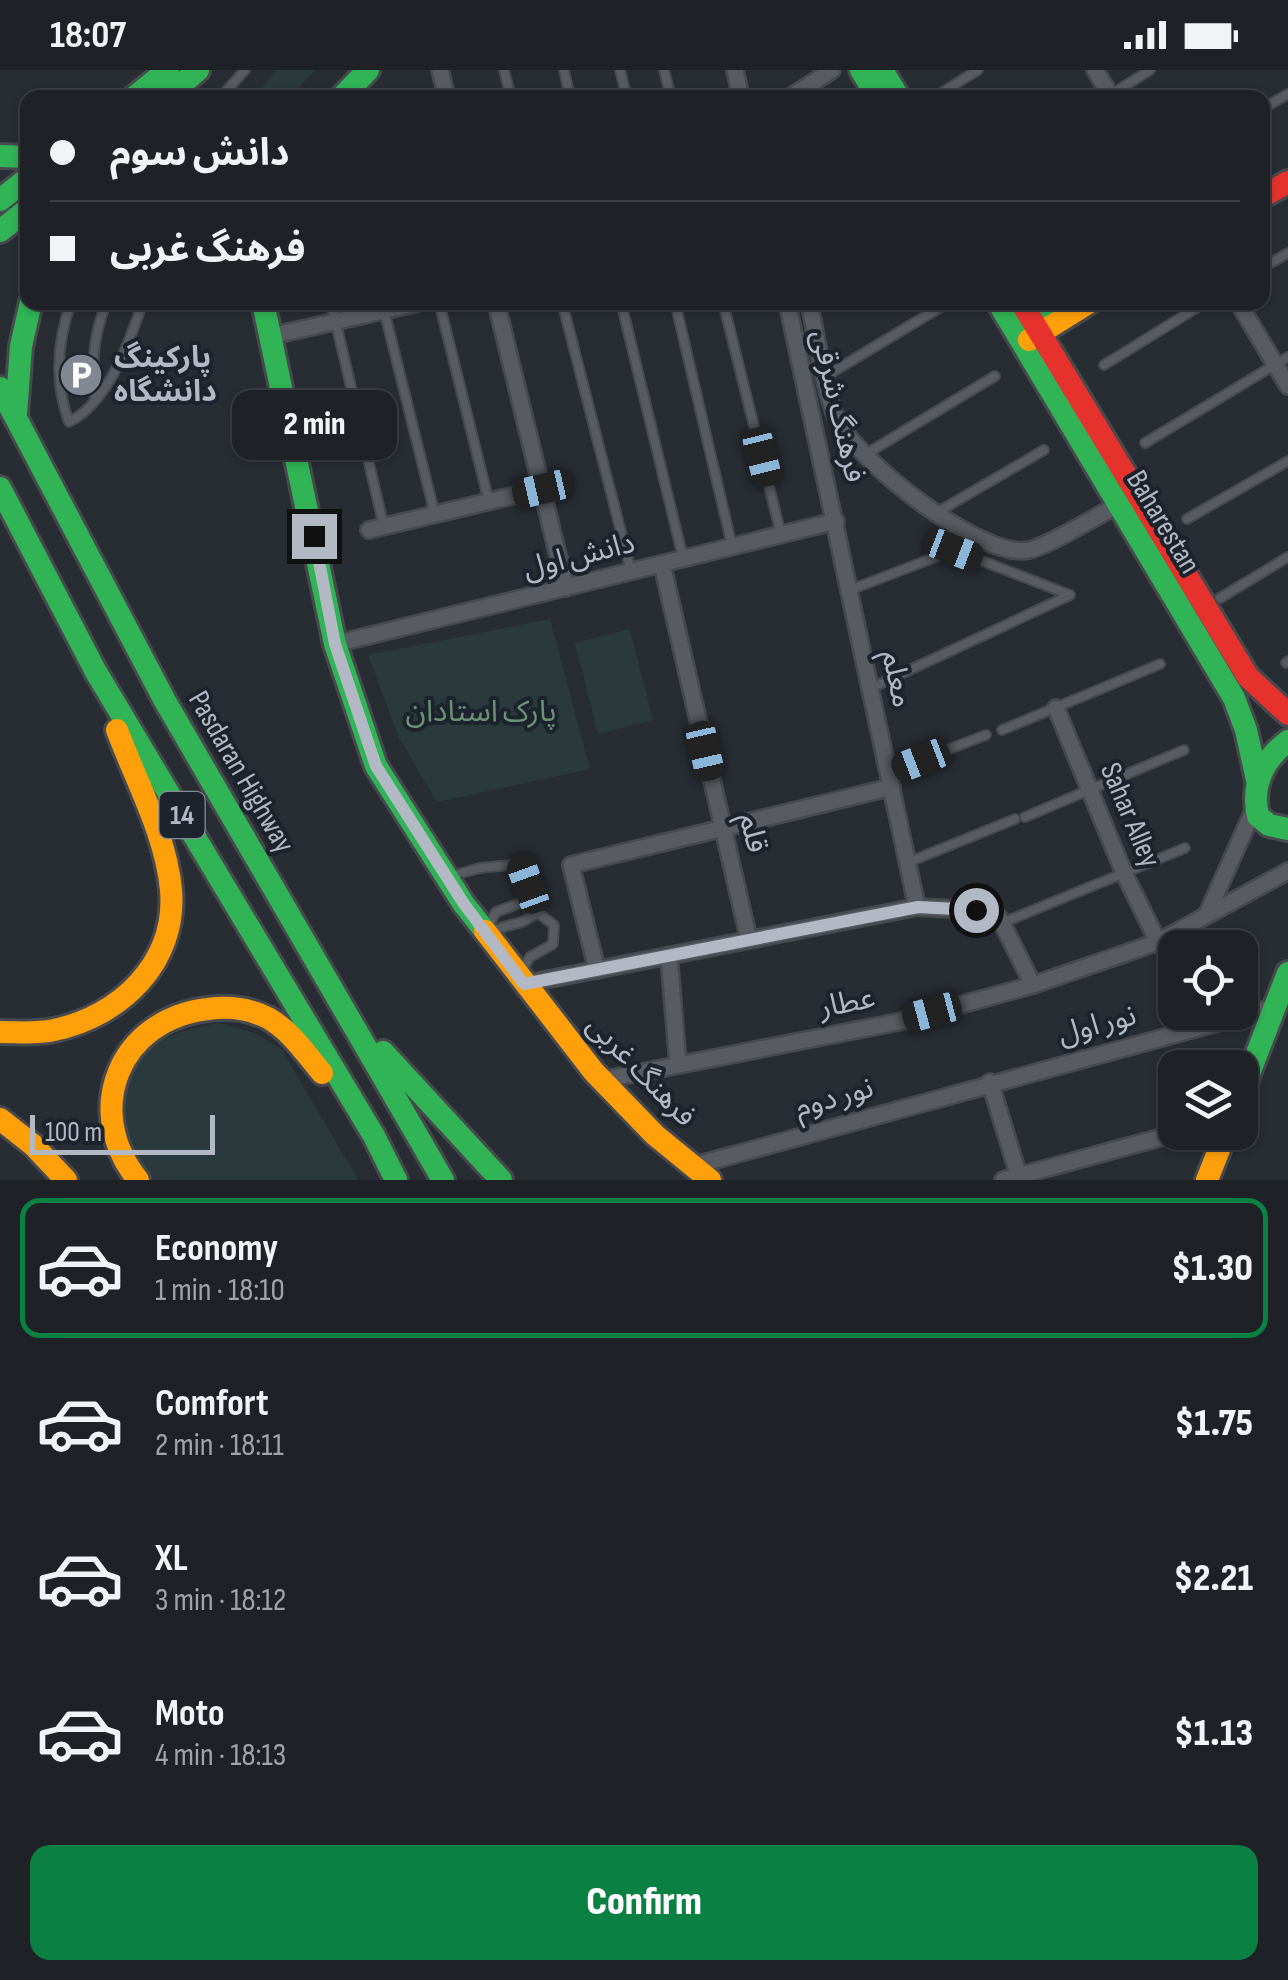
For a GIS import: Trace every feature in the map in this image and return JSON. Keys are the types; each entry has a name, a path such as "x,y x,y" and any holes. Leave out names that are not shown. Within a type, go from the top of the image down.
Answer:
{"main road":[{"path":"160,90 198,70"},
{"path":"348,90 368,70"},
{"path":"868,70 890,90"},
{"path":"0,200 20,184"},
{"path":"0,232 20,216"},
{"path":"16,417 21,346 29,310"},
{"name":"فرهنگ غربی","path":"266,310 335,644 376,766 484,932 521,980 602,1080 655,1135 702,1173"},
{"path":"1025,325 1067,310"},
{"name":"Baharestan","path":"1025,325 1118,505 1234,698 1257,780 1255,807"},
{"name":"Baharestan","path":"1025,325 1248,677 1288,714"},
{"name":"Pasdaran Highway","path":"0,388 164,701 442,1180"},
{"name":"14","path":"0,488 96,672 374,1136 396,1180"},
{"path":"0,1032 52,1030 93,1018 128,997 155,967 169,933 171,891 96,672"},
{"path":"1257,780 1276,749 1288,741"},
{"path":"1255,807 1258,816 1285,833"},
{"path":"1258,1052 1288,973"},
{"name":"14","path":"343,1005 500,1180"},
{"path":"138,1180 125,1168 109,1125 116,1076 138,1041 161,1025 173,1017 218,1006 264,1015 292,1038 374,1136"},
{"path":"0,1119 66,1180"},
{"path":"0,1144 50,1180"},
{"path":"1206,1180 1218,1150"}],"street":[{"path":"801,90 832,70"},
{"path":"272,336 370,310"},
{"path":"498,310 566,588"},
{"name":"فرهنگ شرقی","path":"789,310 836,521"},
{"path":"811,310 836,419 850,439 935,514 1004,548 1028,550 1118,505"},
{"path":"1244,310 1282,361 1288,386"},
{"path":"377,528 542,489"},
{"name":"دانش اول","path":"335,644 836,521"},
{"name":"معلم","path":"836,521 918,907"},
{"name":"قلم","path":"662,564 749,940"},
{"name":"Sahar Alley","path":"1056,708 1124,873 1158,942"},
{"path":"597,970 572,865 890,780"},
{"path":"1207,913 1255,807"},
{"name":"عطار","path":"1178,930 1288,871"},
{"path":"521,980 597,970 918,907 991,912 1002,923 1033,985"},
{"name":"عطار","path":"602,1080 898,1022 1033,985 1158,942"},
{"path":"669,956 678,1064"},
{"name":"نور اول","path":"990,1082 1276,1006"},
{"path":"990,1082 1014,1178 1158,1138"},
{"name":"نور دوم","path":"702,1173 990,1082"}],"lane":[{"path":"227,90 245,70"},
{"path":"946,90 978,70"},
{"path":"1120,90 1150,70"},
{"path":"69,310 59,349 59,376 70,422 91,408 111,376 140,310"},
{"path":"95,401 92,375 96,336 104,310"},
{"path":"332,310 377,528"},
{"path":"384,310 435,514"},
{"path":"441,310 489,502"},
{"path":"564,310 631,572"},
{"path":"622,310 683,558"},
{"path":"677,310 732,546"},
{"path":"724,310 781,534"},
{"path":"826,376 936,310"},
{"path":"1104,366 1193,310"},
{"path":"1145,443 1282,361"},
{"path":"866,454 995,376"},
{"path":"935,514 1044,450"},
{"path":"1188,519 1288,461"},
{"path":"850,590 954,550 1070,595 871,688"},
{"path":"1220,598 1288,557"},
{"path":"1002,730 1160,664"},
{"path":"890,780 986,735"},
{"path":"909,862 1184,750"},
{"path":"1002,923 1185,848"},
{"path":"447,877 480,868 521,864 534,898 496,912 484,932"},
{"path":"484,932 522,922 538,913 554,925 553,944 530,957 521,980"}],"green space":[{"path":"276,70 315,70 296,90 260,90"},
{"name":"پارک استادان","path":"550,619 590,769 437,802 399,738 368,655"},
{"path":"630,629 653,720 598,734 575,643"},
{"path":"220,1023 255,1033 282,1050 358,1180 152,1180 138,1166 126,1143 122,1113 134,1070 142,1057 168,1037"}],"traffic: fast":[{"path":"143,90 168,70"},
{"path":"175,90 198,70"},
{"path":"349,90 368,70"},
{"path":"861,70 873,90"},
{"path":"882,70 894,90"},
{"path":"0,156 20,157"},
{"path":"0,200 20,184"},
{"path":"0,231 20,215"},
{"path":"16,415 21,346 29,310"},
{"path":"265,310 335,644 376,766 485,931"},
{"path":"1003,310 1234,698 1257,780"},
{"path":"1017,325 1040,310"},
{"path":"0,388 165,701 443,1180"},
{"path":"0,488 96,672 374,1136 396,1180"},
{"path":"1288,741 1266,765 1256,794 1258,816 1269,825 1288,829"},
{"path":"1258,1050 1288,973"},
{"path":"383,1052 501,1180"}],"traffic: slow":[{"path":"1029,340 1077,310"},
{"path":"0,1032 54,1030 101,1012 140,982 165,940 170,916 168,869 157,829 117,730"},
{"path":"485,931 594,1072 655,1135 710,1180"},
{"path":"138,1180 121,1153 113,1126 112,1098 119,1072 132,1049 152,1030 177,1016 208,1009 246,1010 284,1029 322,1073"},
{"path":"0,1119 33,1145 66,1180"},
{"path":"1207,1180 1219,1150"}],"traffic: jam":[{"path":"1270,192 1288,182"},
{"path":"1026,310 1248,677 1288,714"}],"place":[{"name":"پارکینگ دانشگاه","path":"81,375"}],"route":[{"path":"314,536 335,644 376,766 464,904 524,984 918,907 976,910"}]}
